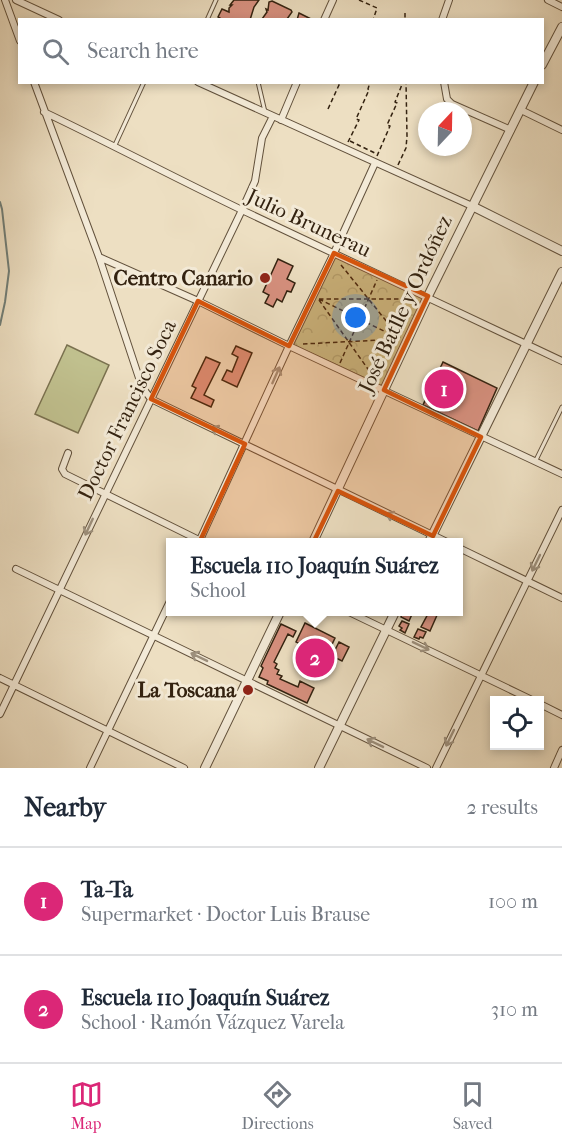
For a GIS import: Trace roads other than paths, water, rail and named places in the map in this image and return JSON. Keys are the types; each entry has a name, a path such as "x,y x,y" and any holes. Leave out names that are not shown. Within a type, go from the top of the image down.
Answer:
{"street":[{"path":"5,0 18,36"},
{"path":"16,0 55,18"},
{"path":"325,18 332,0"},
{"path":"443,18 449,0"},
{"path":"548,0 562,7"},
{"path":"544,64 562,27"},
{"path":"35,84 99,257 142,387 151,399 429,538"},
{"path":"204,84 472,206 562,250"},
{"path":"444,84 447,99 452,104 511,130"},
{"name":"José Batlle y Ordóñez","path":"316,538 428,296 533,84"},
{"path":"281,120 294,85"},
{"path":"520,110 562,130"},
{"name":"Julio Brunerau","path":"44,111 242,210 562,361"},
{"name":"Doctor Francisco Soca","path":"0,714 242,210 255,181 262,138 273,116"},
{"path":"203,538 375,163"},
{"path":"99,257 198,301 562,474"},
{"path":"431,538 562,272"},
{"path":"68,453 62,469 65,474 193,538"},
{"path":"436,768 562,510"},
{"path":"463,550 562,598"},
{"path":"16,569 427,768"},
{"path":"90,768 166,609"},
{"path":"205,768 278,616"},
{"path":"358,616 524,696"},
{"path":"319,768 393,616"},
{"path":"0,678 184,768"},
{"path":"544,706 562,715"},
{"path":"554,768 562,750"}],"lane":[{"path":"208,18 216,0"},
{"path":"115,145 143,84"},
{"path":"258,84 265,113"},
{"path":"535,462 562,407"}],"waterway":[{"path":"0,202 9,271 0,325"}],"place":[{"name":"Centro Canario","path":"265,278"},
{"name":"Ta-Ta","path":"444,389"},
{"name":"Escuela 110 Joaquín Suárez","path":"315,658"},
{"name":"La Toscana","path":"248,690"}]}
